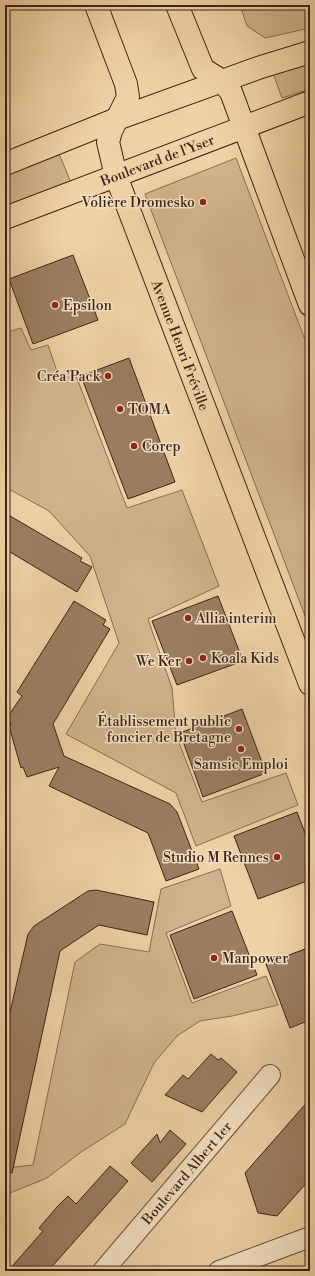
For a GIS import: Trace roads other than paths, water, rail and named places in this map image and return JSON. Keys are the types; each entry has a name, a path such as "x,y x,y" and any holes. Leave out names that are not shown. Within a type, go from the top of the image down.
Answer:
{"main road":[{"name":"Avenue Henri Fréville","path":"96,5 126,84 128,97 111,131 108,142 116,176 310,684"},
{"path":"177,5 203,69 222,81 232,92 310,305"},
{"path":"5,164 117,119 222,81 310,52"},
{"name":"Boulevard de l'Yser","path":"5,218 310,102"}],"street":[{"name":"Boulevard Albert 1er","path":"102,1271 270,1075"},
{"path":"219,1271 310,1237"}],"place":[{"name":"Volière Dromesko","path":"203,202"},
{"name":"Epsilon","path":"55,305"},
{"name":"Créa’Pack","path":"108,376"},
{"name":"TOMA","path":"120,409"},
{"name":"Corep","path":"134,446"},
{"name":"Allia interim","path":"188,618"},
{"name":"Koala Kids","path":"203,658"},
{"name":"We Ker","path":"189,661"},
{"name":"Établissement public foncier de Bretagne","path":"239,729"},
{"name":"Samsic Emploi","path":"241,749"},
{"name":"Studio M Rennes","path":"277,857"},
{"name":"Manpower","path":"214,958"}]}
